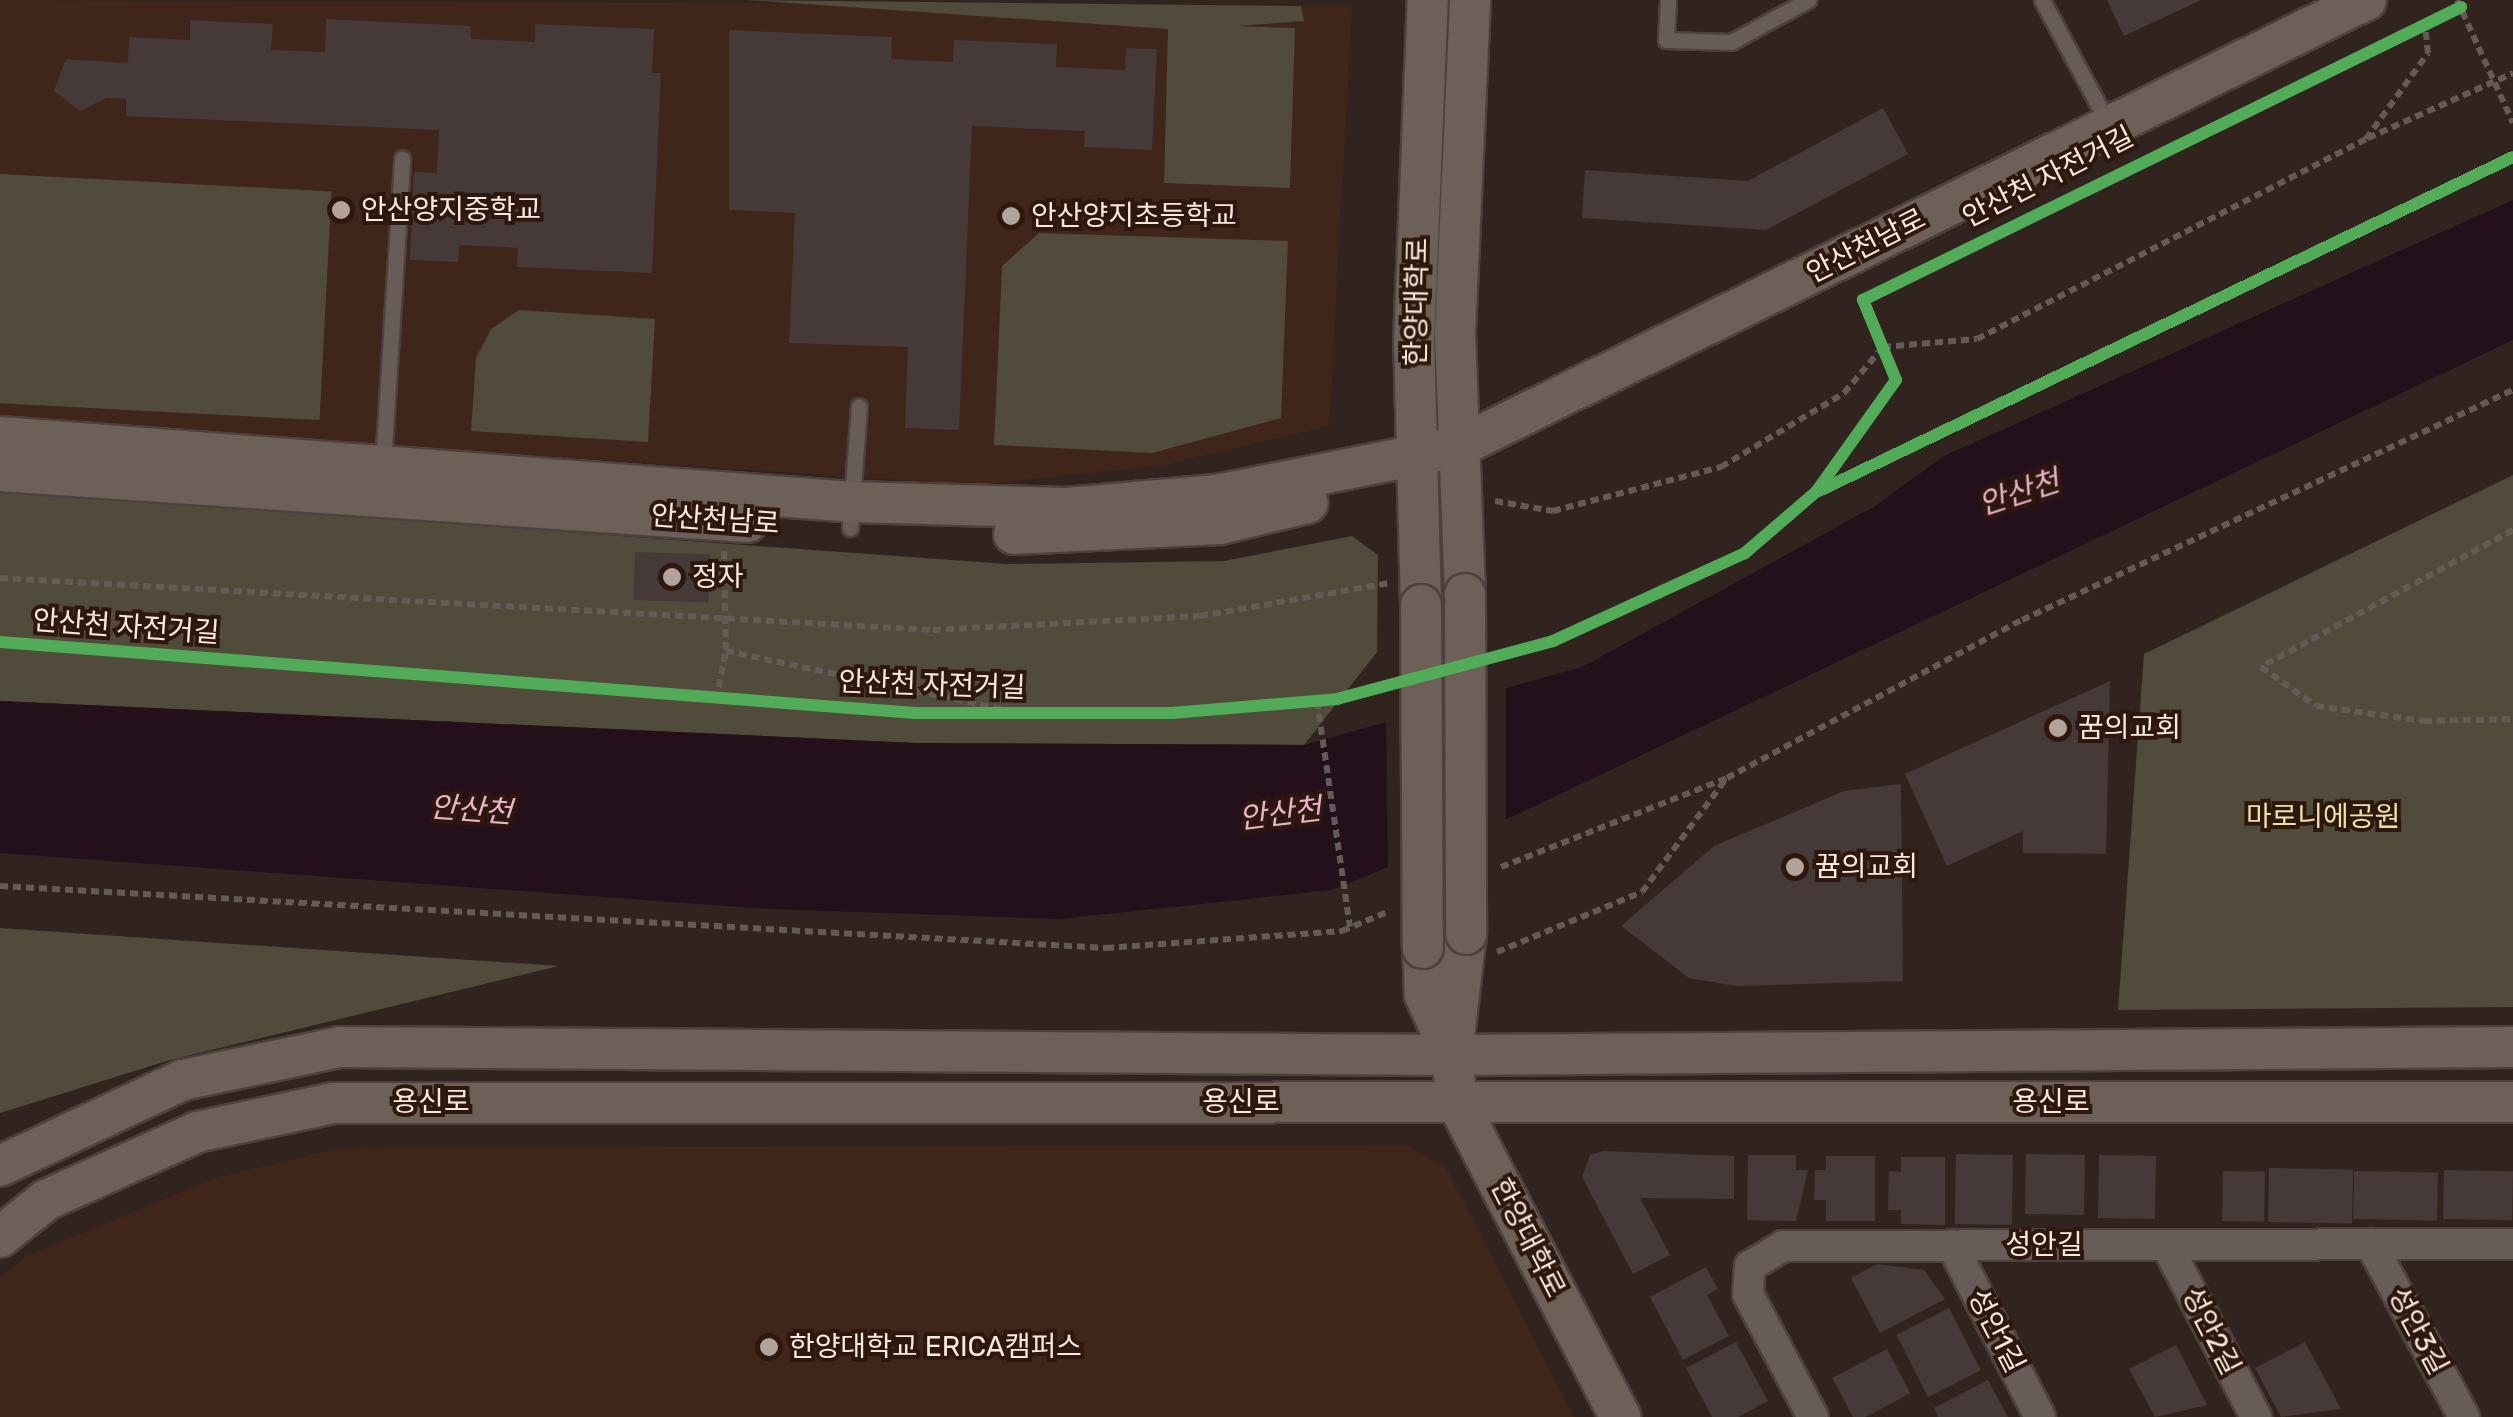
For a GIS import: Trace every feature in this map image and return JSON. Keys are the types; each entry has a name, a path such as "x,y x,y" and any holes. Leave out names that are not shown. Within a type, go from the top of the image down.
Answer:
{"street":[{"name":"한양대학로","path":"1428,0 1417,456 1423,948 1425,996 1452,1055"},
{"name":"한양대학로","path":"1470,0 1458,447 1465,594 1465,950 1452,1055 1457,1102 1620,1417"},
{"name":"안산천남로","path":"0,471 724,521 1066,508 1216,495 1417,456 1458,447 2108,123 2366,0"},
{"name":"안산천남로","path":"0,437 382,466 851,515"},
{"name":"용신로","path":"0,1166 183,1080 339,1047 1452,1055 2513,1047"},
{"name":"용신로","path":"0,1237 46,1200 197,1132 333,1103 2513,1102"},
{"name":"성안3길","path":"2372,1244 2464,1417"},
{"name":"성안길","path":"1813,1417 1748,1294 1761,1252 1952,1245 2513,1244"},
{"name":"성안1길","path":"1952,1245 2040,1417"},
{"name":"성안2길","path":"2167,1246 2256,1417"}],"lane":[{"path":"1668,0 1666,40 1731,42 1808,0"},
{"path":"2042,0 2108,123"},
{"path":"382,466 402,159"},
{"path":"851,515 859,406"}],"path":[{"path":"2407,32 2459,4 2513,122"},
{"path":"2366,139 2428,53 2426,24"},
{"path":"1460,494 1552,510 1721,467 1844,392 1882,348 1977,339 2366,139 2513,73"},
{"path":"1876,332 1889,364"},
{"path":"1494,870 1727,778 2022,620 2513,390"},
{"path":"716,700 726,650 724,521"},
{"path":"2513,530 2261,666 2316,706 2424,721 2513,719"},
{"path":"0,578 934,630 1200,616 1420,592"},
{"path":"726,650 1019,713"},
{"path":"696,699 736,702"},
{"path":"1299,702 1337,699"},
{"path":"1317,701 1350,927"},
{"path":"1465,950 1642,892 1727,778"},
{"path":"0,886 1106,948 1350,927 1404,906"}],"shaded area":[{"path":"0,0 1352,6 1329,426 1163,465 977,485 0,420"},
{"name":"한양대학교 ERICA캠퍼스","path":"1405,1145 1445,1166 1574,1417 0,1417 0,1278 25,1257 215,1178 340,1148"}],"green space":[{"path":"746,0 1301,6 1304,21 1237,26 1295,28 1290,188 1164,183 1168,29"},
{"path":"0,174 332,191 320,420 0,403"},
{"path":"1039,233 1288,241 1281,418 1152,453 994,445 1002,266"},
{"path":"519,310 655,319 648,442 471,431 476,358 491,329"},
{"name":"마로니에공원","path":"2513,475 2513,1007 2118,1010 2144,654"},
{"path":"0,491 1007,564 1224,561 1352,536 1378,555 1377,652 1304,745 915,743 0,701"},
{"path":"0,928 559,966 170,1060 0,1113"}],"water":[{"name":"안산천","path":"2513,200 2513,340 1516,815 1332,890 1060,919 769,909 0,853 0,701 915,743 1304,745 1582,667 1875,506 1944,456"}],"pier":[{"path":"1506,683 1506,824 1388,873 1386,717"}],"building":[{"path":"2107,0 2201,0 2124,36"},
{"name":"안산양지중학교","path":"326,19 471,26 471,39 535,42 535,24 654,29 652,73 661,73 652,273 517,267 518,248 459,245 458,262 410,260 414,172 437,173 439,130 126,116 126,99 106,98 80,111 54,91 66,59 128,63 129,37 190,40 190,20 273,24 271,50 325,52"},
{"name":"안산양지초등학교","path":"729,30 892,37 891,59 953,62 954,40 1057,44 1056,67 1125,70 1126,48 1157,49 1152,150 1084,147 1085,131 972,126 959,430 905,428 908,347 789,343 795,213 729,210"},
{"path":"1883,108 1908,154 1766,230 1582,218 1585,170 1748,181"},
{"name":"정자","path":"635,552 710,555 708,603 633,600"},
{"name":"꿈의교회","path":"2110,681 2106,854 2023,853 2023,831 1947,866 1905,774"},
{"name":"뀸의교회","path":"1901,784 1903,981 1736,986 1689,978 1621,926 1714,846 1844,791"},
{"path":"1603,1151 1734,1156 1734,1199 1640,1198 1670,1255 1633,1274 1582,1177 1590,1155"},
{"path":"1956,1154 2013,1155 2012,1225 1955,1224"},
{"path":"2026,1154 2085,1155 2084,1215 2025,1214"},
{"path":"1748,1155 1796,1155 1796,1170 1808,1170 1796,1221 1747,1220"},
{"path":"2099,1155 2156,1156 2155,1219 2098,1218"},
{"path":"1826,1156 1875,1156 1875,1221 1826,1221 1826,1200 1814,1200 1815,1170 1826,1170"},
{"path":"1901,1157 1945,1157 1945,1225 1901,1224 1901,1210 1888,1210 1889,1171 1901,1172"},
{"path":"2269,1168 2353,1169 2352,1223 2268,1222"},
{"path":"2444,1170 2513,1171 2512,1220 2443,1219"},
{"path":"2223,1171 2265,1172 2264,1222 2222,1221"},
{"path":"2354,1171 2438,1172 2437,1220 2353,1219"},
{"path":"1877,1264 1924,1270 1945,1299 1880,1333 1851,1278"},
{"path":"1706,1267 1718,1289 1707,1295 1729,1336 1683,1360 1650,1297"},
{"path":"1949,1308 1981,1370 1928,1397 1896,1335"},
{"path":"1736,1342 1768,1401 1738,1417 1712,1417 1686,1368"},
{"path":"2305,1342 2341,1409 2281,1417 2255,1368"},
{"path":"2176,1345 2207,1405 2155,1417 2129,1369"},
{"path":"1887,1349 1910,1393 1866,1417 1853,1417 1832,1378"},
{"path":"1988,1380 2008,1417 1938,1417 1934,1408"}],"cycle path":[{"name":"안산천 자전거길","path":"0,642 915,713 1172,713 1337,699 1553,641 1745,553 1816,492 1896,380 1863,300 2461,7"},
{"path":"1819,491 2513,157"}],"place":[{"name":"안산양지중학교","path":"341,210"},
{"name":"안산양지초등학교","path":"1011,216"},
{"name":"정자","path":"672,577"},
{"name":"꿈의교회","path":"2058,728"},
{"name":"뀸의교회","path":"1795,867"},
{"name":"한양대학교 ERICA캠퍼스","path":"769,1347"}]}
